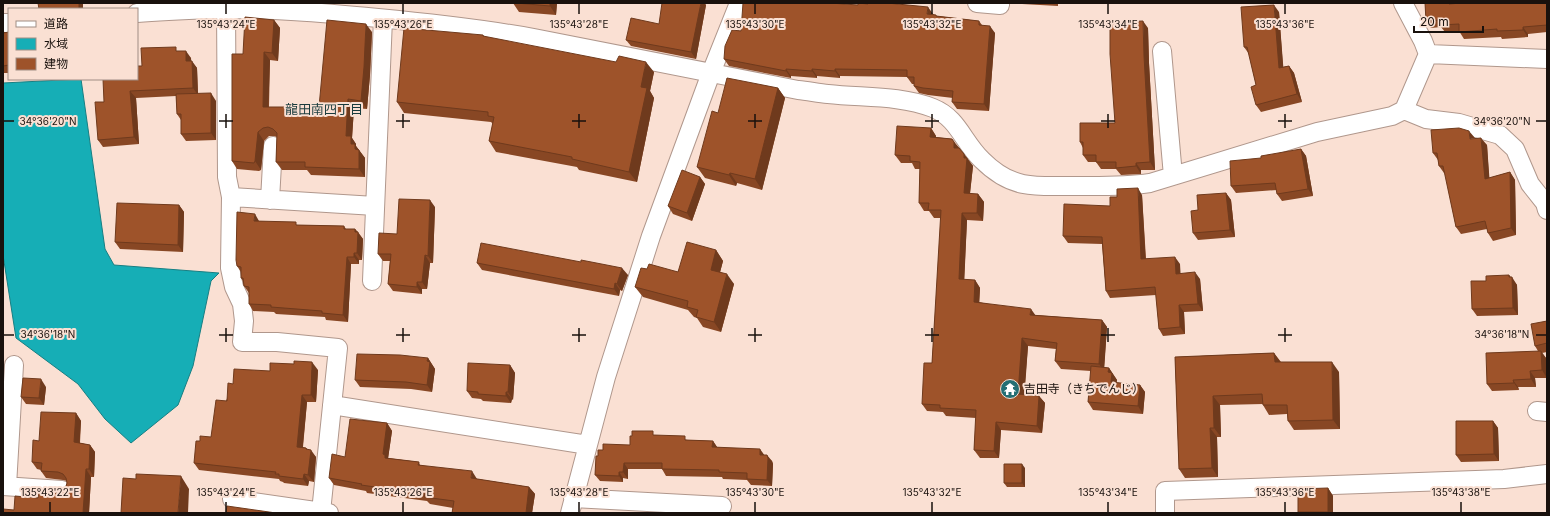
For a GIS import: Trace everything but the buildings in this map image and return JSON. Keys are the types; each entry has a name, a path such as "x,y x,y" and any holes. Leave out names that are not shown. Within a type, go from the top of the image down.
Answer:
{"street":[{"path":"722,506 572,506 606,377 651,236 711,73 739,3"},
{"path":"977,3 1000,5 1000,3"},
{"path":"138,13 226,6 337,14 495,31 828,94 908,100 933,108 948,116 959,128 969,145 982,160 997,173 1011,180 1023,184 1039,186 1128,186 1150,183 1317,132 1392,116 1404,110 1428,54 1423,41 1403,3"},
{"path":"226,6 227,177 231,197 230,268 234,287 242,304 244,321 242,342 277,342 338,348 332,405 325,512 232,499"},
{"path":"372,280 383,19"},
{"path":"1162,51 1173,176"},
{"path":"1428,54 1547,58"},
{"path":"1404,110 1426,119 1459,123 1500,135 1515,149 1530,184 1545,203 1547,210"},
{"path":"270,200 273,146"},
{"path":"231,197 375,206"},
{"path":"14,365 5,486 62,490"},
{"path":"332,405 588,445"},
{"path":"1165,513 1165,491 1504,479 1547,474"}],"water":[{"path":"81,80 105,249 114,265 219,273 211,281 193,366 178,405 131,443 105,419 78,384 16,338 3,255 3,83"}],"place":[{"name":"吉田寺（きちでんじ）","path":"1010,389"}],"district":[{"name":"龍田南四丁目","path":"324,109"}]}
